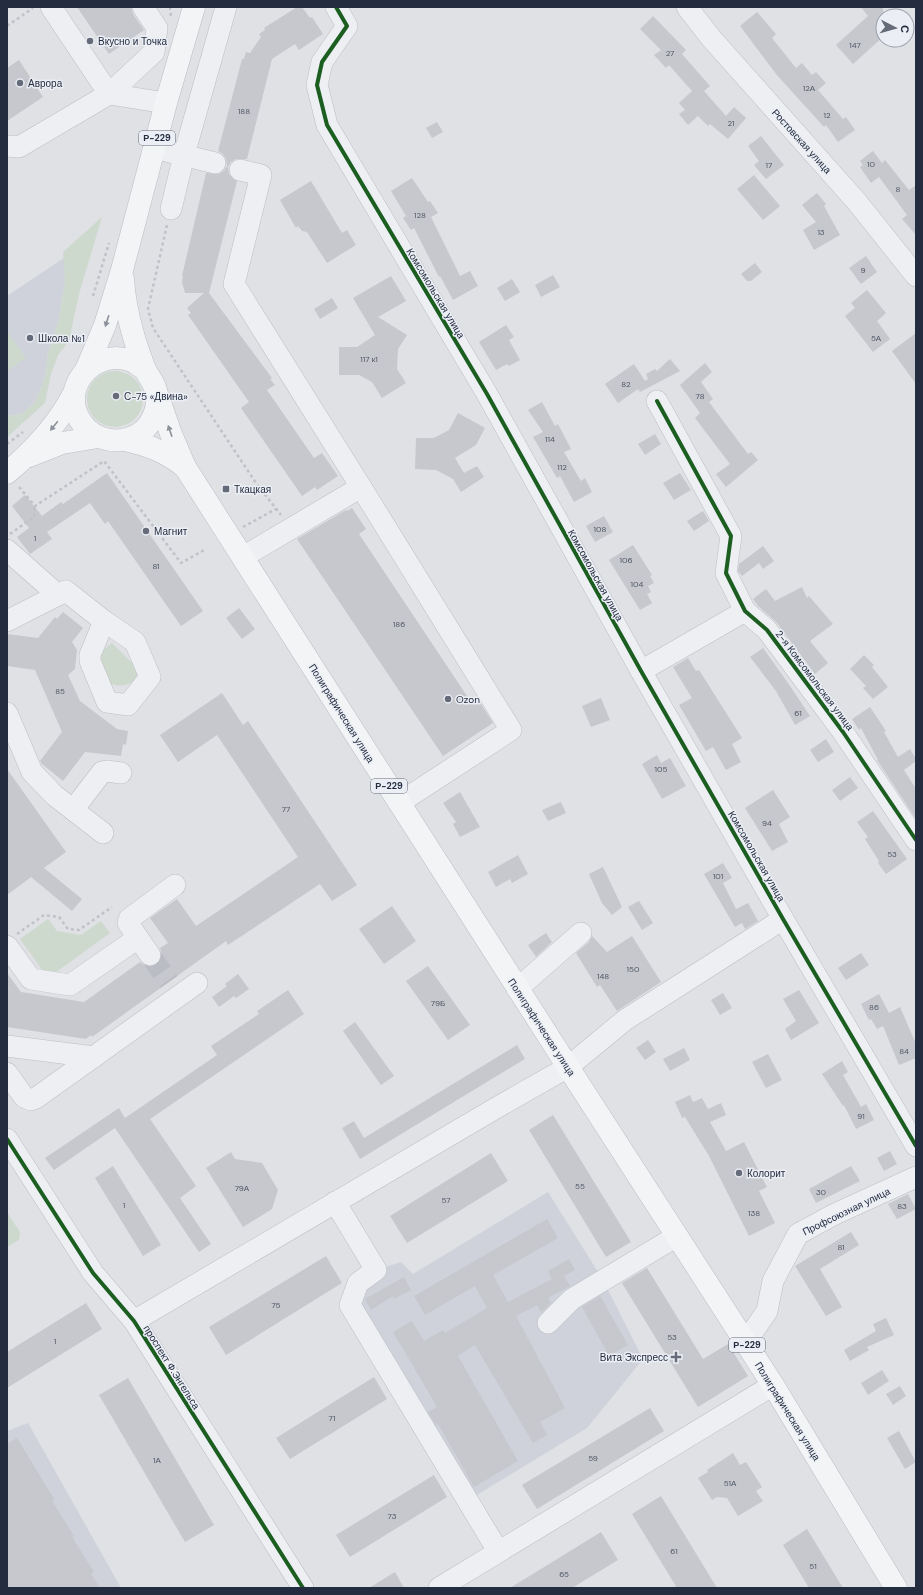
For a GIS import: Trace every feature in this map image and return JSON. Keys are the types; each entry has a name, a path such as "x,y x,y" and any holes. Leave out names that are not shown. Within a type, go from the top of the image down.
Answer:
{"main road":[{"name":"Полиграфическая улица","path":"185,467 172,456 159,449 145,444 125,440 111,441 98,437 90,432 80,421 75,407 74,393 78,382 86,370 105,325 122,270 166,103 194,7"},
{"name":"Полиграфическая улица","path":"122,270 124,299 129,323 145,369 151,377 171,434 185,467 517,989 746,1342 896,1588"},
{"name":"Полиграфическая улица","path":"86,370 100,360 115,358 133,361 145,369"},
{"name":"Полиграфическая улица","path":"125,440 139,434 148,426 155,413 157,398 156,391"},
{"path":"13,480 26,457 54,426 74,393"},
{"path":"26,457 62,443 98,437"}],"street":[{"path":"7,146 19,147 109,94 154,52 158,28 143,7"},
{"path":"171,209 184,156 226,7"},
{"name":"Комсомольская улица","path":"336,7 347,26 322,62 317,85 327,125 486,394 641,671 783,919 916,1146"},
{"name":"Ростовская улица","path":"687,7 711,38 857,202 916,276"},
{"path":"50,8 109,94 166,103"},
{"path":"177,14 183,45"},
{"path":"154,148 215,163"},
{"path":"240,170 261,175 234,284 511,730 399,803"},
{"name":"2-я Комсомольская улица","path":"657,401 731,536 726,573 744,611 767,630 843,732 916,840"},
{"path":"243,557 361,487"},
{"path":"7,550 58,595"},
{"path":"7,621 66,591 104,621"},
{"path":"641,671 744,611"},
{"path":"7,713 32,772 54,795 103,833"},
{"path":"73,810 102,772 107,771 121,773"},
{"path":"150,955 128,923 129,919 175,885"},
{"path":"134,1321 568,1067 625,1020 783,919"},
{"path":"517,989 581,933"},
{"path":"10,941 31,979 70,985 138,938"},
{"path":"7,1074 24,1097 31,1100 94,1057 174,989 197,983"},
{"path":"7,1046 94,1057"},
{"name":"проспект Ф.Энгельса","path":"7,1139 93,1273 134,1321 303,1588"},
{"name":"Профсоюзная улица","path":"746,1342 767,1311 773,1281 798,1234 835,1214 916,1177"},
{"path":"335,1202 376,1270 358,1282 350,1305 498,1552"},
{"path":"548,1323 572,1299 677,1236"},
{"path":"439,1588 773,1385"}],"path":[{"path":"170,7 171,13 177,14"},
{"path":"7,26 50,8"},
{"path":"171,209 156,266 148,309 153,328 256,483 291,529"},
{"path":"91,303 109,242"},
{"path":"7,444 25,430"},
{"path":"35,506 104,461 181,563 206,549"},
{"path":"7,536 34,517 35,506 13,480"},
{"path":"240,528 276,509"},
{"path":"10,941 44,914 59,917 68,929 79,930 112,907"}],"shaded area":[{"path":"102,217 79,294 69,341 58,355 51,374 45,403 7,437 7,416 22,414 35,402 45,377 48,353 58,323 65,282 63,252"},
{"name":"Школа №1","path":"64,258 65,282 58,323 48,353 45,377 35,402 22,414 7,416 7,296"},
{"path":"7,331 26,358 7,371"},
{"path":"115,371 126,373 135,379 141,388 143,399 141,410 135,419 126,425 115,427 104,425 95,419 89,410 87,399 89,388 95,379 104,373"},
{"path":"112,643 145,676 135,682 124,685 114,685 103,679 95,666 103,650"},
{"path":"48,919 57,931 81,935 101,921 110,933 48,978 20,939"},
{"path":"548,1192 603,1280 643,1359 587,1428 467,1501 350,1305 376,1270 401,1262 413,1274"},
{"path":"7,1212 20,1232 19,1240 7,1247"},
{"path":"28,1423 121,1588 7,1588 7,1431"}],"building":[{"path":"77,7 131,7 133,14 144,30 109,54"},
{"path":"297,7 302,7 310,18 312,17 323,34 299,50 295,44 272,59 247,159 236,159 231,162 228,167 229,174 237,181 209,293 272,378 270,379 275,385 267,390 314,458 322,453 338,476 317,490 315,487 302,496 241,408 249,402 188,315 191,313 187,308 204,293 185,293 182,282 182,276 206,173 219,174 224,171 227,166 226,159 223,154 218,151 242,59 244,59 246,52 250,53 261,37 259,34 265,30 264,28"},
{"path":"861,7 883,7 875,8 875,44 853,64 836,45 868,16"},
{"path":"757,12 776,34 772,38 796,68 802,63 812,75 816,72 826,83 818,90 843,119 846,117 855,130 838,142 826,125 824,127 776,74 740,26"},
{"path":"653,16 686,50 682,54 710,86 704,91 726,116 734,107 746,118 728,139 710,124 708,126 698,116 688,125 679,114 685,110 679,103 692,91 669,65 666,68 654,55 661,50 640,29"},
{"name":"Аврора","path":"19,60 43,97 7,121 7,68"},
{"path":"437,122 443,132 432,138 426,128"},
{"path":"761,136 784,165 766,179 754,165 759,161 748,146"},
{"path":"873,151 882,163 885,160 909,190 916,185 916,235 902,219 907,215 879,177 871,183 860,167 863,165 860,161"},
{"path":"754,175 780,206 763,220 737,189"},
{"path":"412,178 428,202 430,201 438,213 431,217 460,276 470,271 478,286 453,300 440,276 439,277 414,228 411,230 403,218 406,216 391,191"},
{"path":"311,181 342,233 347,230 356,245 327,263 307,232 302,231 298,226 296,228 280,200"},
{"path":"817,193 826,204 824,206 840,235 814,250 803,230 816,222 802,205"},
{"path":"866,256 877,272 861,284 849,268"},
{"path":"755,263 762,272 751,281 747,281 741,274"},
{"path":"553,275 560,287 541,297 535,285"},
{"path":"391,276 406,301 378,317 407,335 398,349 397,369 406,383 382,398 372,382 359,375 339,375 339,347 357,347 375,335 353,298"},
{"path":"512,279 520,292 505,301 497,288"},
{"path":"867,290 886,313 877,321 890,339 873,352 845,316 855,308 851,303"},
{"path":"332,298 338,308 320,319 314,309"},
{"path":"506,325 514,337 509,340 520,360 509,366 507,364 496,370 479,342"},
{"path":"916,333 916,384 892,351"},
{"path":"670,359 680,371 640,392 638,389 618,403 605,384 634,364 645,381 648,379 646,374 655,369 657,371"},
{"path":"705,363 712,372 701,382 713,399 709,402 748,454 751,452 758,460 726,487 716,474 730,464 695,418 700,413 680,385"},
{"path":"542,402 555,426 558,424 571,449 564,452 581,481 585,478 592,492 574,502 560,476 557,478 533,437 543,432 528,410"},
{"path":"458,413 485,428 476,445 455,458 464,473 477,466 484,477 461,492 453,479 436,470 415,469 416,438 434,438 449,430"},
{"path":"655,434 661,444 645,455 638,444"},
{"path":"107,473 203,611 181,626 108,521 105,524 90,503 47,532 52,539 30,554 17,537 29,528 12,506 25,495 42,516 61,502 63,504"},
{"path":"680,473 691,490 674,500 663,483"},
{"path":"352,508 366,529 359,534 473,705 479,701 493,723 443,756 297,539 346,510 347,511"},
{"path":"703,511 709,521 694,531 687,521"},
{"path":"604,516 613,532 595,542 586,526"},
{"path":"633,545 652,575 650,576 654,583 648,586 651,592 647,594 652,603 640,610 609,560"},
{"path":"763,546 774,561 763,569 759,563 742,576 738,571 739,564"},
{"path":"802,587 807,598 809,596 833,624 810,641 828,663 815,674 777,623 758,606 753,599 766,589 775,601"},
{"path":"239,608 255,629 242,639 226,618"},
{"path":"63,612 83,628 72,642 77,650 75,669 68,675 80,701 117,729 128,731 126,745 123,744 121,756 85,752 63,781 40,761 62,732 35,670 7,666 7,634 38,638 55,617 57,619"},
{"path":"763,648 810,716 795,725 776,691 750,657"},
{"path":"864,655 874,665 872,667 888,687 873,699 863,688 866,686 850,669"},
{"path":"688,658 696,671 699,670 742,738 732,744 741,762 726,770 713,747 706,751 679,705 692,698 673,667"},
{"path":"222,693 243,725 248,721 357,885 332,901 320,884 228,945 226,941 92,1037 91,1035 86,1039 7,1027 7,973 21,992 84,1002 140,962 145,966 151,967 157,965 161,960 162,954 160,948 168,943 150,918 177,899 196,926 298,857 217,735 178,762 160,735"},
{"path":"601,698 610,720 591,727 582,706"},
{"path":"870,707 886,731 884,732 898,757 910,749 916,759 916,761 904,770 916,789 916,819 877,760 861,728 859,730 852,719"},
{"path":"826,739 834,752 818,762 810,750"},
{"path":"657,755 661,763 670,758 686,786 662,799 642,764"},
{"path":"7,769 66,852 44,868 82,899 72,911 31,877 7,895"},
{"path":"850,777 858,788 840,801 832,790"},
{"path":"773,790 790,817 779,824 788,842 772,851 745,808"},
{"path":"460,792 480,827 460,837 453,824 456,822 443,803"},
{"path":"561,802 566,813 548,821 542,810"},
{"path":"873,811 907,859 886,874 878,863 879,861 865,839 868,837 857,822"},
{"path":"518,855 528,874 512,883 510,879 496,887 488,872"},
{"path":"723,863 732,878 723,883 736,909 748,903 758,921 745,929 742,923 735,927 704,874"},
{"path":"603,867 622,907 612,915 602,903 589,874"},
{"path":"639,901 653,923 642,930 628,907"},
{"path":"392,906 416,941 384,964 359,929"},
{"path":"546,933 552,942 536,957 528,945"},
{"path":"592,936 607,952 632,936 661,982 617,1011 600,985 597,987 576,953 589,942"},
{"path":"861,953 869,965 846,980 838,968"},
{"path":"428,966 470,1025 448,1040 406,981"},
{"path":"238,974 249,989 236,998 234,996 219,1007 212,997 227,986 225,984"},
{"path":"288,990 304,1014 150,1119 196,1186 180,1198 211,1244 199,1252 115,1128 54,1170 45,1158 119,1108 125,1118 217,1055 211,1046 259,1014 257,1011"},
{"path":"799,990 819,1023 791,1040 785,1029 796,1021 783,999"},
{"path":"723,993 732,1008 720,1015 711,1000"},
{"path":"879,994 889,1013 900,1007 916,1044 916,1058 899,1065 883,1026 877,1029 871,1019 869,1020 861,1004"},
{"path":"355,1022 394,1076 381,1085 343,1031"},
{"path":"648,1040 656,1052 645,1060 636,1048"},
{"path":"517,1045 525,1059 360,1159 342,1128 354,1121 364,1138"},
{"path":"684,1048 690,1060 670,1071 663,1059"},
{"path":"768,1054 782,1080 766,1088 752,1062"},
{"path":"842,1061 848,1072 843,1075 861,1107 866,1104 874,1120 856,1129 844,1105 843,1106 822,1074"},
{"path":"690,1095 693,1102 702,1098 708,1109 721,1103 726,1115 710,1122 726,1151 744,1142 767,1187 759,1191 775,1223 749,1236 709,1156 685,1117 682,1118 675,1102"},
{"path":"553,1115 631,1242 606,1257 529,1130"},
{"path":"890,1151 897,1164 884,1171 877,1158"},
{"path":"231,1152 235,1159 262,1163 278,1190 272,1209 243,1227 206,1168"},
{"path":"491,1153 508,1181 407,1243 390,1216"},
{"path":"113,1166 161,1245 143,1256 95,1178"},
{"path":"851,1166 860,1181 816,1203 809,1189"},
{"path":"908,1194 916,1209 897,1219 888,1204"},
{"path":"547,1219 558,1238 493,1275 508,1302 552,1279 548,1271 569,1259 575,1270 564,1276 570,1286 548,1298 551,1303 543,1311 541,1312 537,1305 516,1316 565,1408 540,1422 547,1435 533,1443 475,1345 458,1356 518,1461 474,1487 438,1424 436,1425 428,1412 437,1407 393,1332 412,1321 424,1341 443,1330 445,1333 487,1308 475,1286 425,1315 414,1296"},
{"path":"851,1232 859,1245 820,1269 842,1307 826,1316 795,1266"},
{"path":"326,1256 342,1283 226,1355 209,1327"},
{"path":"647,1268 703,1359 728,1344 748,1376 698,1407 622,1283"},
{"path":"404,1277 411,1290 394,1299 393,1296 371,1310 365,1299"},
{"path":"600,1296 628,1345 609,1356 582,1307"},
{"path":"86,1303 102,1329 7,1388 7,1352"},
{"path":"886,1318 894,1335 867,1347 869,1350 850,1361 844,1350 876,1331 873,1324"},
{"path":"882,1370 889,1381 868,1395 861,1383"},
{"path":"374,1377 387,1399 290,1459 276,1438"},
{"path":"128,1378 214,1525 185,1542 99,1395"},
{"path":"900,1386 906,1396 893,1405 886,1394"},
{"path":"650,1408 664,1431 537,1509 522,1485"},
{"path":"899,1431 916,1462 905,1469 887,1438"},
{"path":"17,1438 54,1499 52,1501 94,1572 91,1574 100,1588 7,1588 7,1444"},
{"path":"733,1453 740,1465 746,1462 762,1487 756,1491 763,1501 738,1516 727,1498 717,1497 712,1500 698,1478 708,1472 707,1470"},
{"path":"434,1475 447,1497 350,1557 336,1535"},
{"path":"661,1496 717,1588 677,1588 632,1514"},
{"path":"807,1529 843,1588 809,1588 783,1545"},
{"path":"601,1532 618,1560 572,1588 510,1588"},
{"path":"395,1572 404,1588 369,1588"}],"tunnel":[{"path":"150,955 169,982"}],"cycle path":[{"path":"336,7 347,26 322,62 317,85 327,125 487,394 641,671 783,919 916,1146"},
{"path":"657,401 731,536 726,573 745,611 767,630 843,732 916,840"},
{"path":"7,1139 93,1273 134,1321 303,1588"}],"place":[{"name":"Вкусно и Точка","path":"90,41"},
{"name":"Аврора","path":"20,83"},
{"name":"Школа №1","path":"30,338"},
{"name":"С-75 «Двина»","path":"116,396"},
{"name":"Ткацкая","path":"226,489"},
{"name":"Магнит","path":"146,531"},
{"name":"Ozon","path":"448,699"},
{"name":"Колорит","path":"739,1173"},
{"name":"Вита Экспресс","path":"676,1357"}]}
